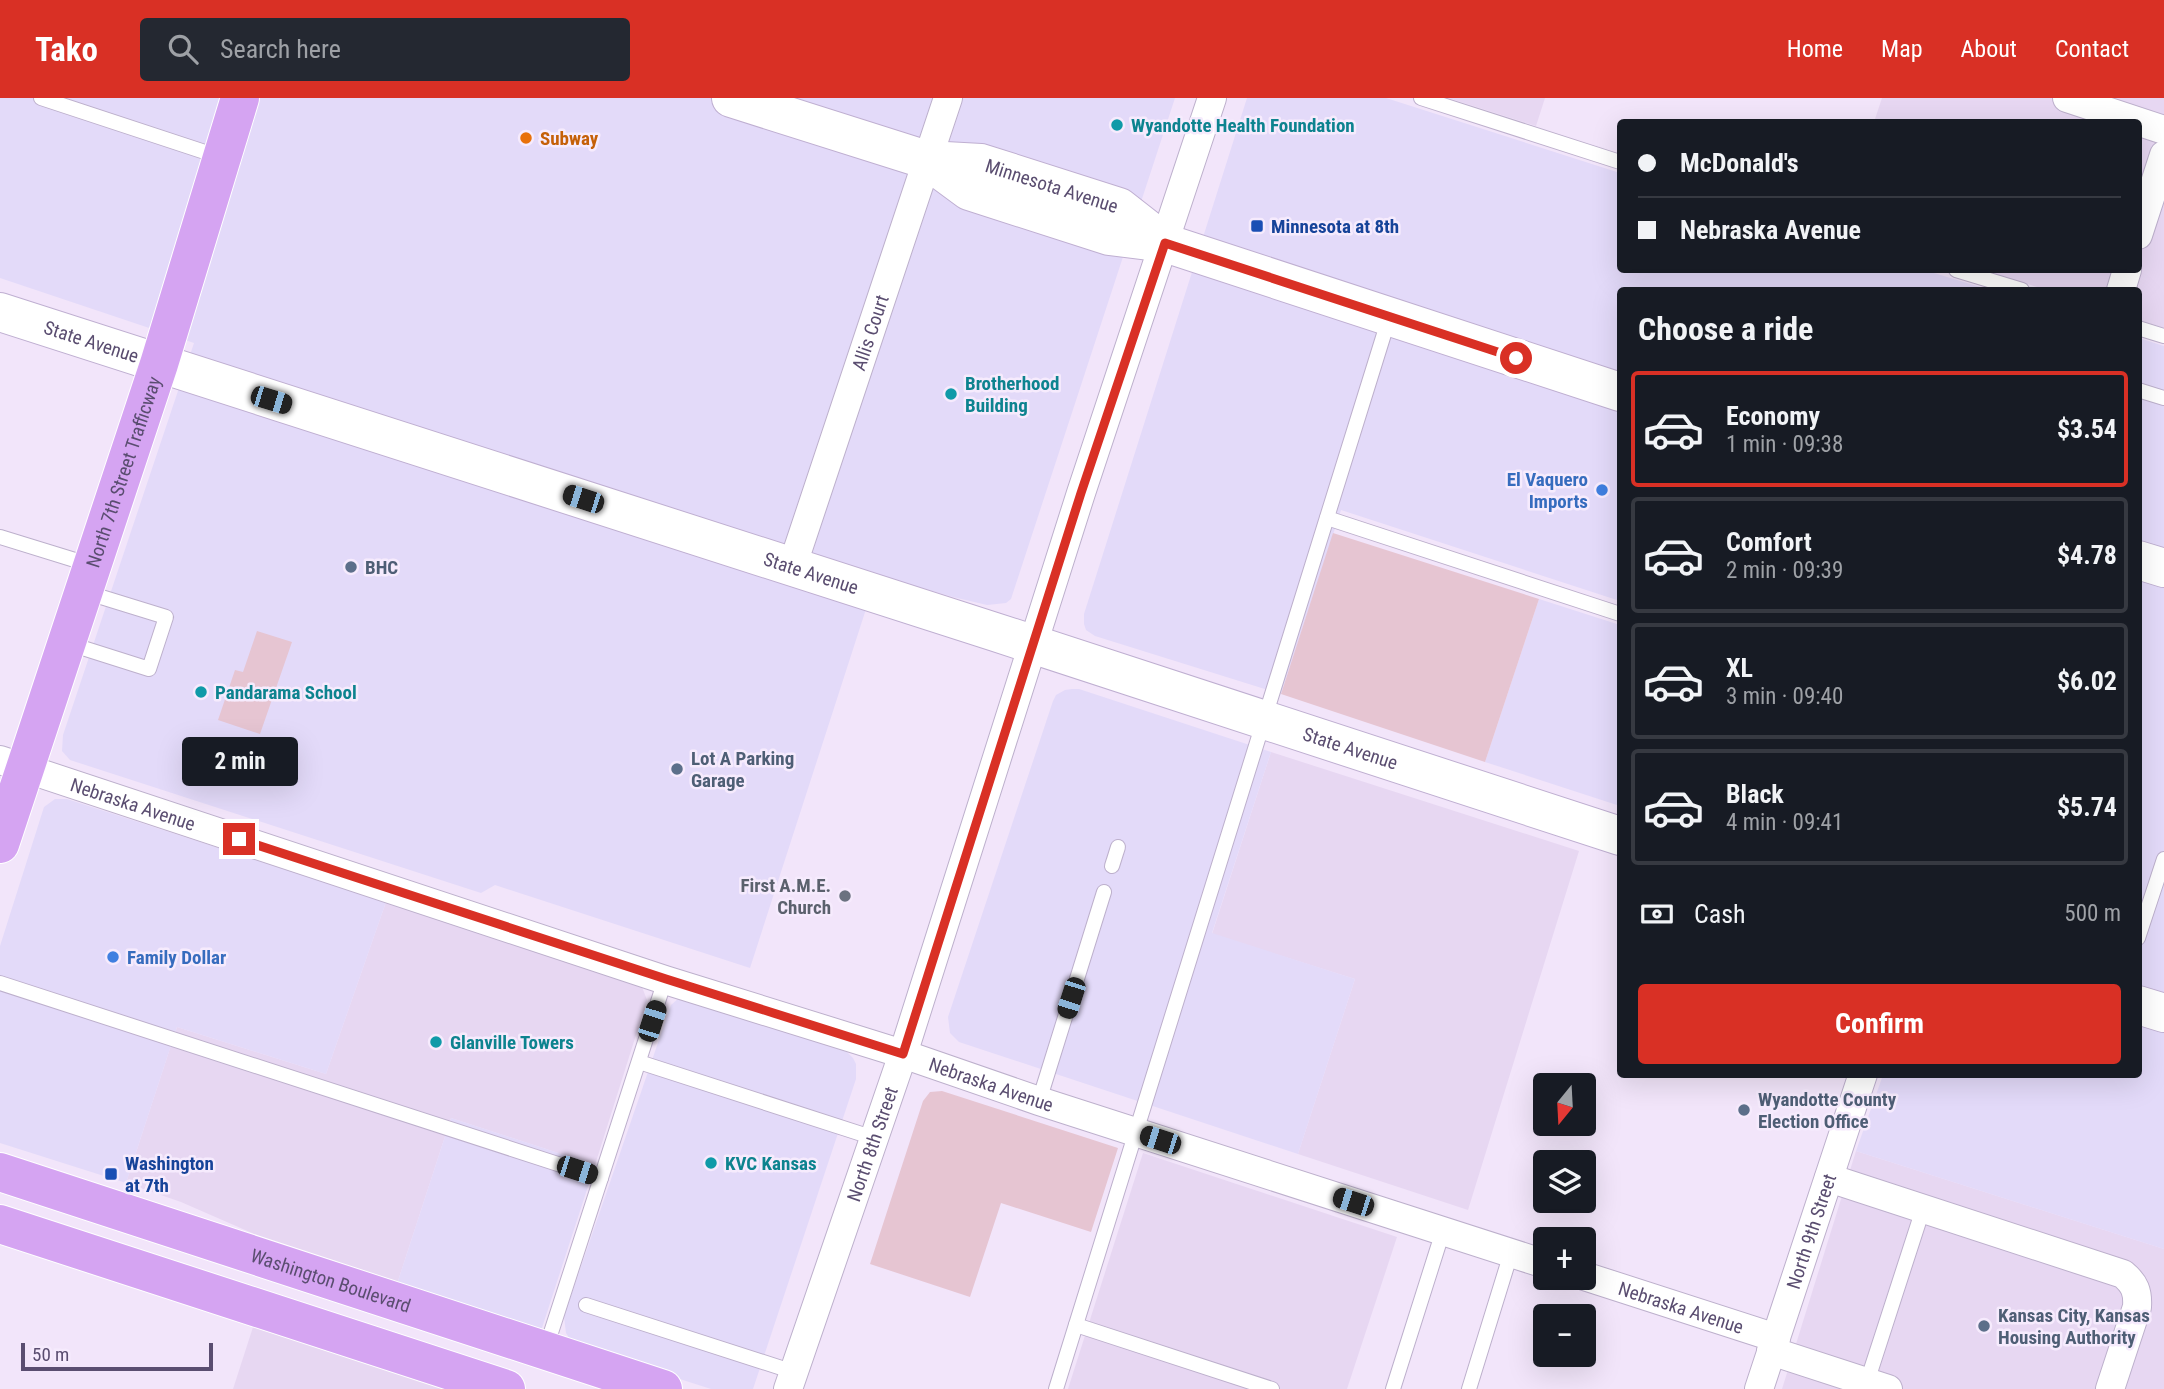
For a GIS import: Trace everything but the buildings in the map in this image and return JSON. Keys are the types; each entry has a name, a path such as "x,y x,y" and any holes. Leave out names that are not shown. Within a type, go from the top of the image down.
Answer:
{"main road":[{"name":"North 7th Street Trafficway","path":"0,844 12,764 66,642 159,364 240,98"},
{"name":"Minnesota Avenue","path":"732,98 928,160 969,191 1109,236 1165,243 1617,391"},
{"name":"State Avenue","path":"0,312 1617,835"},
{"path":"2142,561 2164,568"},
{"path":"2142,1006 2164,1013"},
{"name":"Washington Boulevard","path":"0,1172 663,1389"},
{"path":"0,1224 506,1389"}],"street":[{"name":"Allis Court","path":"792,567 948,98"},
{"name":"North 8th Street","path":"791,1380 903,1054 1033,644 1212,98"},
{"path":"2067,98 2131,119"},
{"path":"2142,123 2164,130"},
{"path":"2142,223 2164,155"},
{"name":"Nebraska Avenue","path":"12,764 1533,1260"},
{"name":"North 9th Street","path":"1759,1389 1862,1078"},
{"path":"1829,1178 2123,1275 2133,1282 2137,1307 2110,1389"},
{"name":"Nebraska Avenue","path":"1596,1280 1878,1385"}],"lane":[{"path":"41,98 222,157"},
{"path":"1421,98 1617,161"},
{"path":"1966,273 2012,287"},
{"path":"1056,1389 1390,317"},
{"path":"2142,329 2164,336"},
{"path":"2142,391 2164,398"},
{"path":"1327,518 1617,613"},
{"path":"0,537 166,617 149,668 66,642"},
{"path":"1112,866 1118,847"},
{"path":"2142,926 2164,859"},
{"path":"1039,1101 1104,892"},
{"path":"545,1350 666,979"},
{"path":"0,983 601,1178"},
{"path":"639,1062 874,1138"},
{"path":"1878,1385 1923,1209"},
{"path":"1393,1389 1443,1231"},
{"path":"1469,1389 1511,1253"},
{"path":"586,1305 791,1380"},
{"path":"1076,1325 1272,1389"}],"shaded area":[{"path":"0,98 1175,98 1011,599 1006,603 987,605 877,575 750,968 495,885 481,893 70,760 62,751 63,735 194,343 0,278"},
{"path":"1247,98 1386,98 1617,172 1617,273 1934,273 1980,287 1617,287 1617,600 1341,510 1281,694 1095,636 1086,630 1084,614"},
{"path":"1448,98 1545,98 1536,126"},
{"path":"1882,98 2164,98 2164,328 2142,321 2142,287 2037,287 1992,273 2142,273 2142,119 1875,119"},
{"path":"2142,339 2164,346 2164,1249 1856,1151 1882,1078 2142,1078"},
{"path":"1333,533 1539,599 1485,762 1281,694"},
{"path":"1539,599 1617,624 1617,805 1485,762"},
{"path":"257,631 292,642 260,734 218,720 235,670 243,672"},
{"path":"1079,689 1271,752 1212,933 1355,979 1298,1154 959,1042 950,1033 948,1017 1053,701 1056,695 1065,690"},
{"path":"1271,752 1579,851 1468,1210 1298,1154 1355,979 1212,934"},
{"path":"55,799 67,799 386,902 326,1074 177,1027 126,1183 0,1143 0,946 44,807"},
{"path":"386,902 642,987 647,1000 595,1165 451,1118 396,1287 323,1264 181,1202 126,1183 177,1027 326,1074"},
{"path":"679,998 847,1052 856,1064 856,1079 753,1389 711,1389 580,1347 571,1341 566,1333 564,1316 671,1005"},
{"path":"942,1091 1118,1148 1091,1232 1001,1203 970,1297 870,1264 923,1101 930,1092"},
{"path":"451,1118 595,1165 540,1334 396,1287"},
{"path":"1856,1151 2164,1249 2164,1389 1782,1389"},
{"path":"1143,1153 1397,1237 1347,1389 1068,1389"},
{"path":"254,1324 450,1389 233,1389"}],"place":[{"name":"Wyandotte Health Foundation","path":"1117,125"},
{"name":"Subway","path":"526,138"},
{"name":"Minnesota at 8th","path":"1257,226"},
{"name":"Brotherhood Building","path":"951,394"},
{"name":"El Vaquero Imports","path":"1602,490"},
{"name":"BHC","path":"351,567"},
{"name":"Pandarama School","path":"201,692"},
{"name":"Lot A Parking Garage","path":"677,769"},
{"name":"First A.M.E. Church","path":"845,896"},
{"name":"Family Dollar","path":"113,957"},
{"name":"Glanville Towers","path":"436,1042"},
{"name":"Wyandotte County Election Office","path":"1744,1110"},
{"name":"KVC Kansas","path":"711,1163"},
{"name":"Washington at 7th","path":"111,1174"},
{"name":"Kansas City, Kansas Housing Authority","path":"1984,1326"}],"route":[{"path":"239,839 903,1054 1081,493 1165,243 1516,358"}]}
